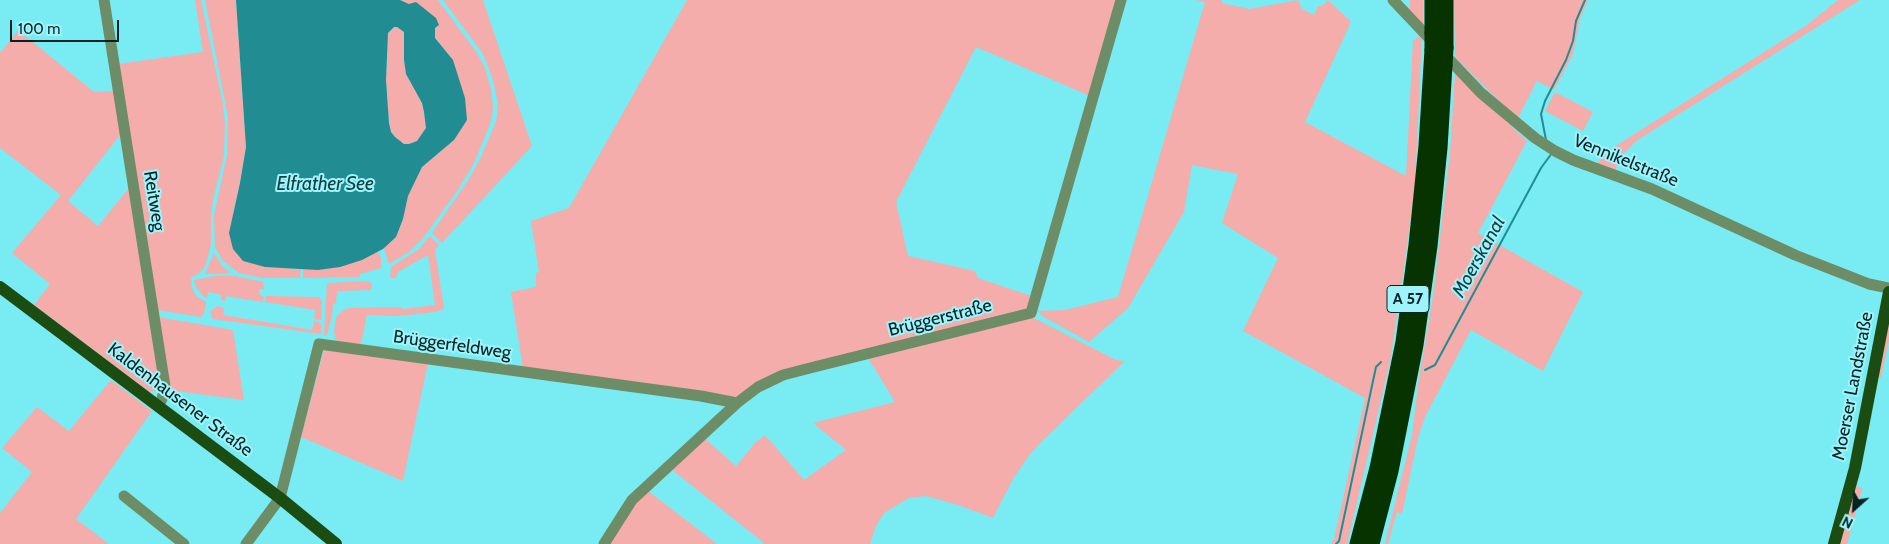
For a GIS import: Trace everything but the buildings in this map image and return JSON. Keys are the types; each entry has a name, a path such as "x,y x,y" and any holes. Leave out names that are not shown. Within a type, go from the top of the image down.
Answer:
{"highway":[{"name":"A 57","path":"1372,544 1391,471 1421,309 1432,236 1445,65 1432,33 1432,0"},
{"name":"A 57","path":"1357,544 1377,468 1403,342 1416,245 1426,146 1446,0"}],"main road":[{"name":"Kaldenhausener Straße","path":"0,287 280,498 336,544"},
{"name":"Moerser Landstraße","path":"1834,544 1856,460 1889,290"}],"street":[{"name":"Reitweg","path":"104,0 165,386 158,406"},
{"name":"Brüggerstraße","path":"604,544 632,500 737,403 758,387 783,376 1031,313 1121,0"},
{"name":"Vennikelstraße","path":"1394,0 1481,93 1535,138 1555,151 1573,160 1652,190 1795,255 1889,290"},
{"name":"Brüggerfeldweg","path":"280,498 319,344 701,396 737,403"},
{"path":"124,496 184,544"},
{"path":"246,544 280,498"}],"shaded area":[{"path":"195,0 201,0 223,104 225,124 224,156 211,216 211,245 205,267 199,274 191,277 192,288 196,296 206,302 204,314 201,317 157,310 118,64 203,52"},
{"path":"205,0 236,0 246,147 233,213 265,267 301,269 300,278 262,278 239,273 223,261 215,247 214,215 227,155 228,117"},
{"path":"400,0 438,0 477,53 485,68 491,89 493,106 492,118 487,132 473,165 457,191 424,237 409,252 389,264 384,248 396,237 403,219 407,196 422,167 454,140 453,60 435,38 435,28 409,4"},
{"path":"443,0 483,0 532,146 442,243 432,233 469,179 480,159 496,122 498,103 493,80 483,54"},
{"path":"687,0 1118,0 1090,96 976,47 896,202 908,256 975,271 978,278 1034,297 1029,308 1017,314 783,372 736,400 523,368 511,292 536,287 536,273 539,272 531,221 569,208"},
{"path":"1196,0 1222,0 1222,3 1249,9 1298,0 1302,9 1314,15 1318,6 1322,6 1328,0 1351,22 1305,122 1406,176 1413,41 1422,34 1415,187 1403,275 1390,362 1347,544 1331,544 1334,539 1365,398 1243,331 1278,258 1222,223 1238,174 1192,165 1184,212 1128,308 1089,342 1044,317 1037,311 1065,310 1118,297 1205,2"},
{"path":"1410,0 1423,0 1423,27 1410,14"},
{"path":"1454,0 1588,0 1580,19 1573,54 1554,90 1537,81 1518,118 1510,112 1455,57"},
{"path":"1838,0 1860,0 1636,141 1623,154 1614,173 1596,165 1614,147 1807,25"},
{"path":"394,27 404,32 406,74 422,103 424,112 426,128 417,141 409,144 404,144 395,137 391,132 389,123 386,80 388,33"},
{"path":"18,30 94,92 114,91 121,134 68,201 98,226 129,188 160,387 156,391 148,391 34,305 50,284 12,253 61,195 0,148 0,53"},
{"path":"1455,72 1527,141 1478,233 1583,292 1543,371 1471,330 1425,417 1418,438 1402,514 1397,512 1388,544 1385,544 1412,435 1418,385 1433,296 1450,152"},
{"path":"1555,92 1593,112 1583,131 1545,111"},
{"path":"430,236 439,245 435,250 444,309 435,312 397,316 367,315 360,348 344,346 335,339 336,317 343,310 350,308 386,307 400,307 403,309 435,305 428,255 398,272 396,278 390,278 391,267 419,249"},
{"path":"378,251 381,258 381,268 360,274 360,277 303,278 303,269 318,270 362,260"},
{"path":"214,253 223,267 231,273 205,274"},
{"path":"215,276 235,276 263,282 264,289 259,289 260,295 264,297 263,302 226,296 225,301 221,300 221,295 209,292 206,298 204,297 196,287 194,280"},
{"path":"369,281 372,284 371,290 337,291 336,303 333,304 328,331 326,336 324,336 327,283"},
{"path":"266,296 319,297 322,301 321,320 314,319 315,310 265,302"},
{"path":"217,306 224,308 223,315 312,330 314,321 321,323 321,334 213,319 210,312"},
{"path":"1889,310 1889,340 1881,378 1876,376"},
{"path":"158,317 233,330 244,400 168,390"},
{"path":"1032,317 1116,360 1125,361 1040,443 1028,457 1013,479 993,518 926,496 909,498 884,513 876,526 870,544 763,544 671,469 703,437 736,466 755,443 765,435 804,480 846,450 813,423 895,402 867,356"},
{"path":"324,350 428,363 403,481 301,437"},
{"path":"111,380 152,411 76,519 109,544 0,544 0,513 32,472 2,448 37,407 69,431"},
{"path":"1855,486 1862,488 1851,531 1847,544 1839,544"},
{"path":"648,491 717,544 607,544 633,504"}],"water":[{"name":"Elfrather See","path":"236,0 400,0 409,4 416,2 436,18 439,25 435,28 435,38 453,60 465,98 467,120 454,140 422,167 408,196 403,219 396,237 383,249 362,260 340,267 318,270 265,267 243,261 233,249 229,233 246,147","holes":["394,27 404,32 406,74 422,103 426,128 417,141 409,144 404,144 395,137 391,132 389,123 386,80 388,33"]}],"waterway":[{"name":"Moerskanal","path":"1546,140 1541,114 1545,101 1566,60 1573,41 1576,21 1585,0"},
{"name":"Moerskanal","path":"1425,370 1435,365 1541,168 1552,153"},
{"name":"Moerskanal","path":"1336,544 1339,541 1376,367 1381,362"}]}
